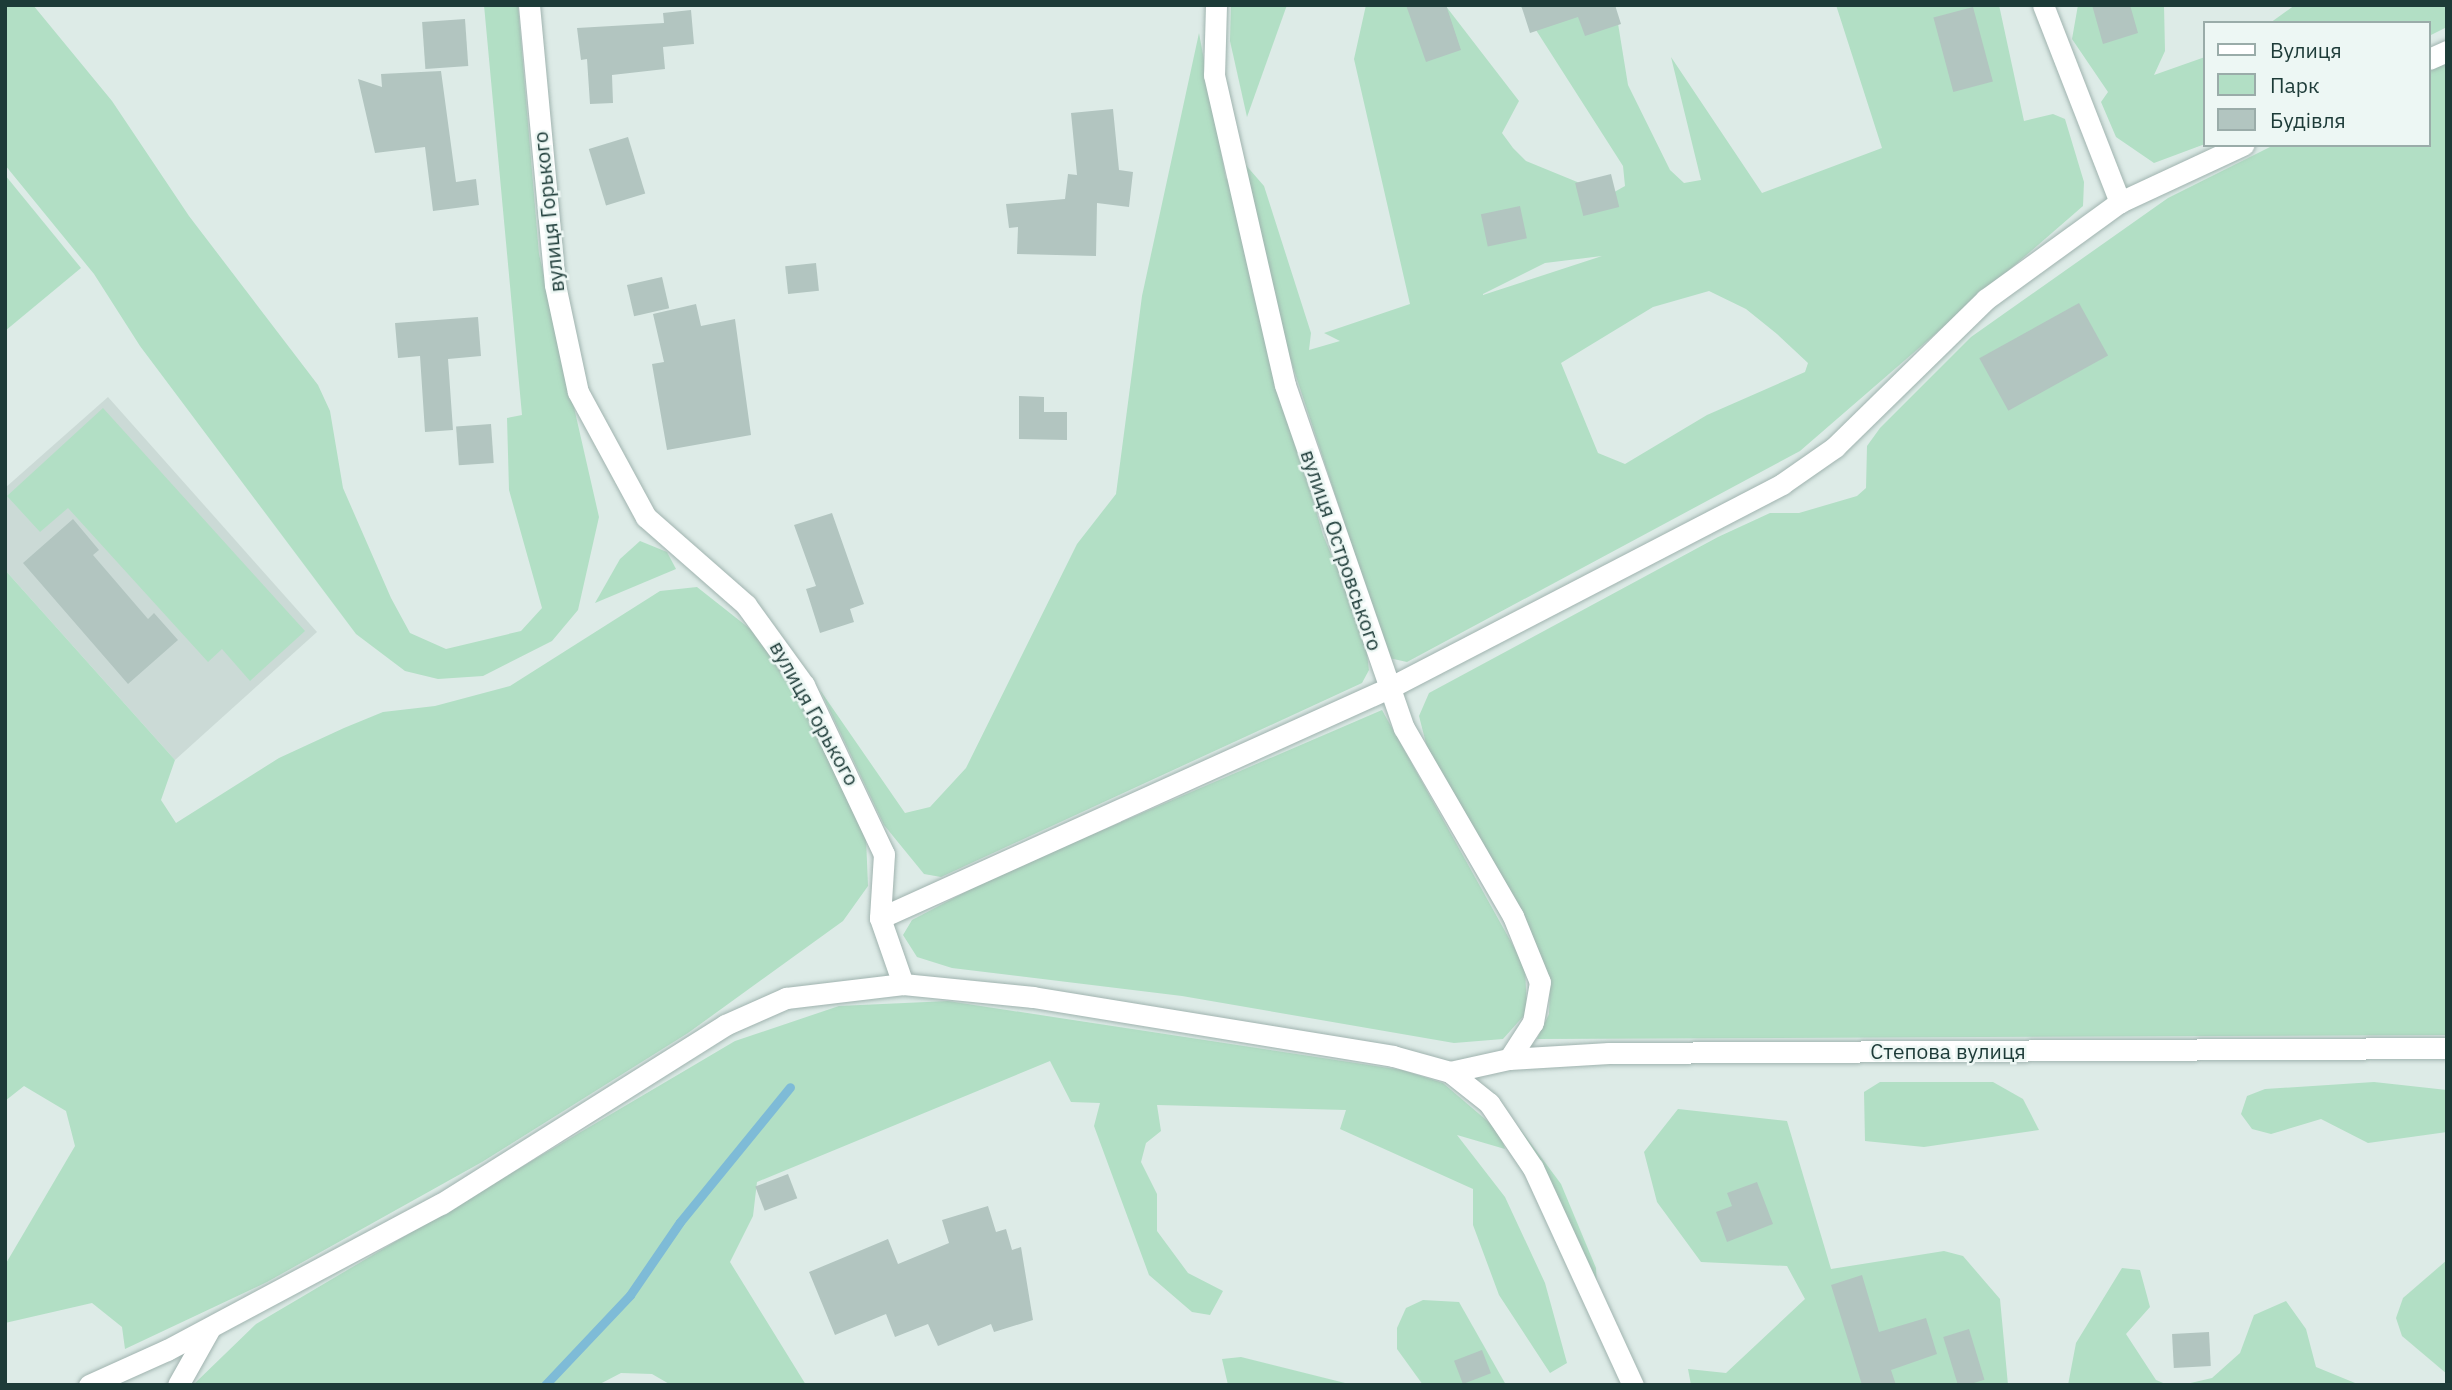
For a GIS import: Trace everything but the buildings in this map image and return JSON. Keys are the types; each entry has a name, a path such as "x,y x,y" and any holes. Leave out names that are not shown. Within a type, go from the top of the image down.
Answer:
{"street":[{"name":"вулиця Горького","path":"528,5 555,285 578,392 646,517 746,604 804,685 884,854 880,918 903,984"},
{"name":"вулиця Островського","path":"1216,5 1214,75 1284,385 1390,688 1420,762 1513,916 1540,982 1533,1022 1509,1059"},
{"path":"2043,5 2120,202"},
{"path":"2431,58 2447,51"},
{"path":"880,918 1390,688 1782,484 1835,447 1986,299 2120,202 2239,147"},
{"path":"89,1385 210,1328 441,1203 724,1025 786,998 903,984 1033,997 1393,1056 1450,1072 1489,1103 1533,1168 1633,1385"},
{"name":"Степова вулиця","path":"1450,1072 1509,1059 2447,1048"},
{"path":"178,1385 210,1328"}],"shaded area":[{"path":"108,397 317,632 175,760 5,570 5,488"}],"green space":[{"path":"5,5 33,5 112,101 189,216 318,385 330,411 343,488 391,598 410,633 446,649 521,631 542,608 509,490 507,418 522,415 484,5 518,5 539,254 599,517 578,610 552,641 483,676 438,679 405,671 356,634 140,346 94,274 5,165"},
{"path":"1231,5 1287,5 1247,117 1230,41"},
{"path":"1366,5 1445,5 1519,101 1502,133 1513,148 1526,161 1609,195 1625,186 1623,166 1520,5 1615,5 1628,85 1670,170 1684,183 1701,180 1671,57 1762,193 1882,148 1836,5 1999,5 2024,121 2053,114 2065,119 2084,182 2083,206 1800,451 1407,662 1389,658 1291,361 1265,298 1252,290 1323,535 1364,631 1369,670 1362,683 941,877 924,874 884,825 820,690 905,813 930,807 966,768 1077,544 1116,494 1142,296 1199,33 1226,179 1244,163 1264,186 1311,333 1309,350 1340,341 1324,333 1410,304 1354,59","holes":["1602,256 1483,295 1545,263","1709,291 1746,309 1777,334 1808,363 1805,372 1707,415 1625,464 1598,453 1561,363 1653,307"]},
{"path":"2078,5 2164,5 2165,51 2154,75 2204,57 2204,144 2154,163 2116,137 2101,102 2108,92 2072,39"},
{"path":"2295,5 2447,5 2447,27 2431,35 2431,21 2273,21"},
{"path":"2447,63 2447,1035 1537,1039 1549,1014 1550,988 1511,891 1429,755 1419,716 1429,693 1718,537 1770,513 1799,513 1857,496 1866,488 1867,446 1880,428 1971,337 2168,198 2270,147 2431,147 2431,70"},
{"path":"5,175 81,268 5,331"},
{"path":"103,408 305,631 250,681 222,649 208,662 68,508 40,532 7,496"},
{"path":"640,541 667,552 676,569 595,603 620,559"},
{"path":"5,570 175,760 161,800 176,823 279,758 344,728 383,712 435,706 510,686 660,591 697,587 754,632 800,702 866,838 868,886 843,921 688,1033 482,1162 267,1282 125,1349 122,1327 92,1303 5,1323 5,1265 75,1146 66,1111 24,1086 5,1101"},
{"path":"1382,710 1525,967 1527,1012 1503,1039 1454,1043 1182,996 952,968 917,957 903,935 912,920 998,875"},
{"path":"948,1001 1402,1070 1443,1083 1499,1131 1505,1149 1457,1135 1505,1197 1545,1283 1567,1363 1550,1373 1499,1295 1473,1225 1473,1189 1340,1129 1346,1110 1157,1105 1161,1131 1146,1143 1141,1162 1157,1194 1157,1231 1188,1273 1223,1291 1210,1315 1192,1312 1149,1275 1094,1126 1100,1103 1071,1102 1050,1061 757,1182 753,1216 730,1262 806,1385 671,1385 652,1374 621,1373 598,1385 193,1385 256,1324 735,1041 839,1006"},
{"path":"1880,1082 1993,1082 2023,1099 2039,1130 1924,1147 1865,1141 1864,1092"},
{"path":"2374,1082 2447,1090 2447,1132 2368,1143 2321,1119 2271,1134 2252,1129 2241,1114 2247,1096 2265,1089"},
{"path":"1678,1109 1787,1121 1831,1269 1944,1251 1963,1256 2000,1299 2008,1385 1691,1385 1688,1369 1726,1373 1805,1299 1787,1266 1701,1262 1657,1202 1644,1152"},
{"path":"1520,1129 1561,1184 1596,1268 1598,1304 1511,1130"},
{"path":"2447,1260 2447,1374 2402,1336 2396,1318 2403,1298"},
{"path":"2122,1268 2140,1270 2150,1307 2126,1334 2156,1380 2168,1385 2068,1385 2076,1343"},
{"path":"1423,1300 1459,1302 1506,1385 1423,1385 1397,1349 1397,1328 1406,1308"},
{"path":"2286,1301 2306,1329 2316,1367 2360,1385 2182,1385 2212,1378 2240,1353 2254,1315"},
{"path":"1241,1357 1353,1385 1228,1385 1222,1359"}],"waterway":[{"path":"545,1385 630,1295 680,1222 790,1087"}]}
